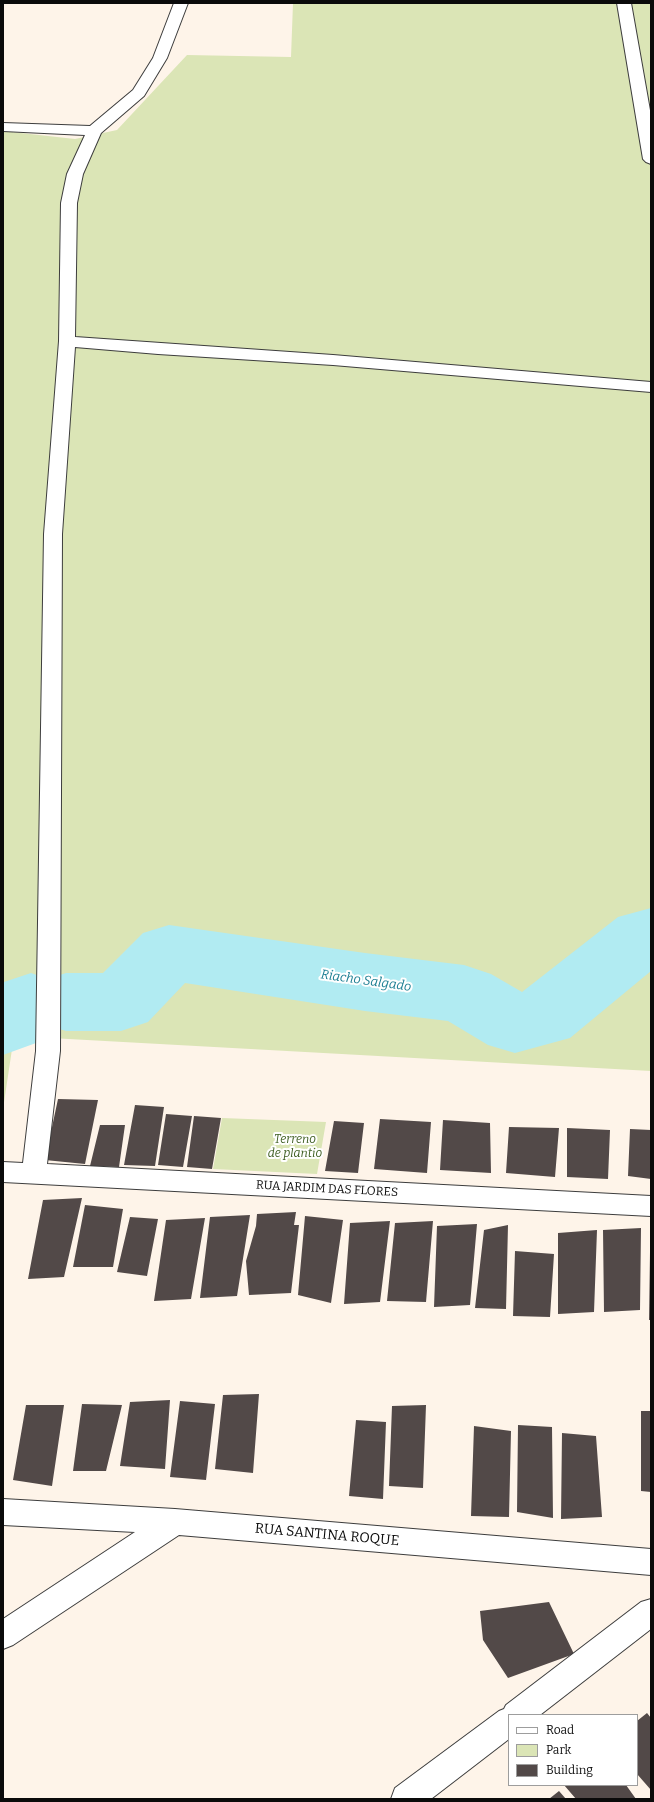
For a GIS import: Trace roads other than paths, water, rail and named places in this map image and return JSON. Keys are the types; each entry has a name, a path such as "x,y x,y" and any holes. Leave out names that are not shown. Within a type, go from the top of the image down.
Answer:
{"street":[{"path":"34,1173 48,1051 53,534 67,341 69,203 75,174 94,132 139,93 160,58 181,3"},
{"path":"624,3 651,159"},
{"path":"3,127 94,132"},
{"path":"67,341 158,349 333,360 651,387"},
{"name":"RUA JARDIM DAS FLORES","path":"3,1172 651,1206"},
{"name":"RUA SANTINA ROQUE","path":"3,1512 175,1522 651,1562"},
{"path":"3,1635 175,1522"},
{"path":"517,1714 651,1612"},
{"path":"406,1799 508,1722"}],"waterway":[{"name":"Riacho Salgado","path":"66,1002 121,1002 169,953 365,982 464,994 515,1024 543,1017 644,936 651,935"},
{"name":"Riacho Salgado","path":"3,1025 9,1022 31,1002"}],"park label":[{"name":"Terreno de plantio","path":"295,1147"}]}
